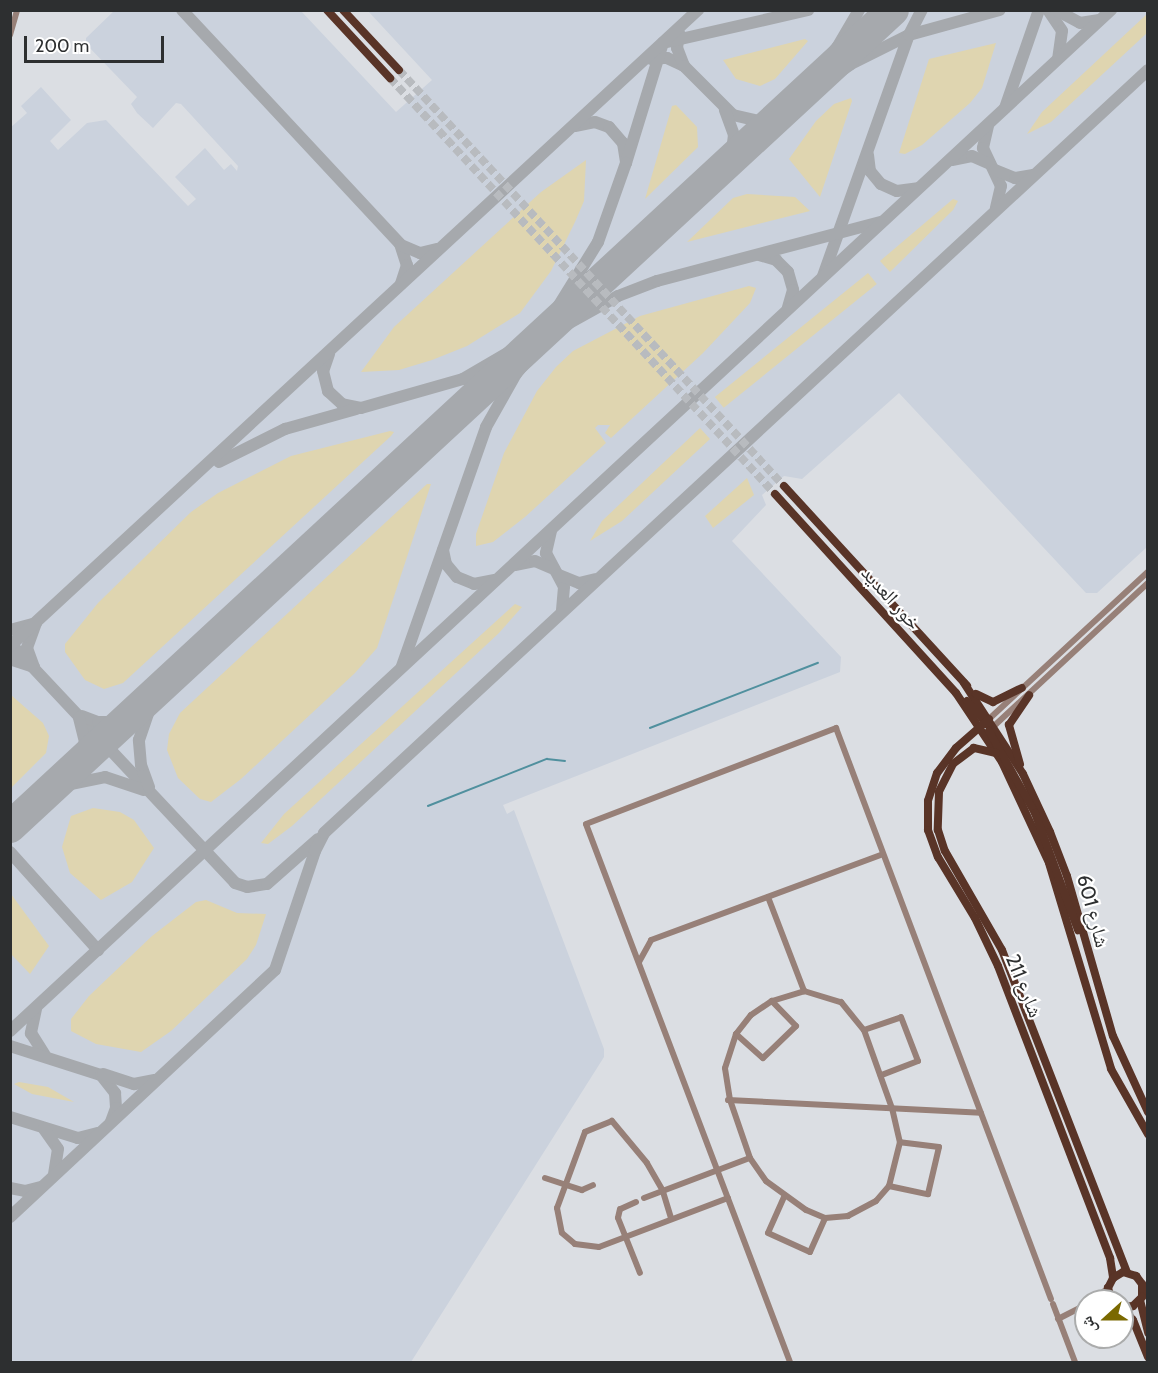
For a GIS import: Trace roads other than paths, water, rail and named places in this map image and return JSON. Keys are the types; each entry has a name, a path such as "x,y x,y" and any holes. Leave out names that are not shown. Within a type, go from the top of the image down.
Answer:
{"main road":[{"path":"327,10 390,78"},
{"path":"343,10 399,70"},
{"path":"784,486 981,699 993,702 1022,688"},
{"name":"خور العديد","path":"775,494 956,693 987,723"},
{"path":"964,683 1029,800 1085,946"},
{"path":"1023,774 1009,725 1029,695"},
{"name":"شارع 601","path":"987,723 997,753 1048,863 1112,1069 1148,1134"},
{"name":"شارع 601","path":"987,723 1023,774 1062,861 1085,946 1122,1060 1148,1112"},
{"name":"شارع 211","path":"987,723 945,760 934,779 927,808 930,837 998,966 1110,1258 1113,1278"},
{"name":"شارع 211","path":"997,753 976,747 953,764 938,800 940,837 1002,950 1127,1272"},
{"path":"1108,1288 1113,1278 1127,1272 1142,1284 1140,1300 1148,1333"},
{"path":"1134,1302 1140,1300"},
{"path":"1134,1322 1148,1357"}],"street":[{"path":"10,35 17,10"},
{"path":"987,723 1148,572"},
{"path":"987,723 1029,695 1148,583"},
{"path":"790,1362 586,824 836,728 1075,1362"},
{"path":"639,962 651,940 883,854"},
{"path":"768,897 804,991"},
{"path":"804,991 841,1002 864,1030 892,1108 900,1142 889,1186 862,1211 825,1218 784,1197 750,1158 729,1100 725,1068 736,1034 751,1015 772,1000 804,991"},
{"path":"736,1034 763,1058 796,1026 772,1000"},
{"path":"864,1030 901,1017 918,1061 881,1075"},
{"path":"729,1100 981,1113"},
{"path":"671,1218 663,1191 647,1163 612,1121 585,1132 557,1208 558,1223 574,1244 599,1247 728,1198"},
{"path":"889,1186 928,1194 939,1147 900,1142"},
{"path":"644,1198 750,1158"},
{"path":"545,1178 582,1190 593,1185"},
{"path":"784,1197 768,1233 810,1252 825,1218"},
{"path":"636,1202 620,1209 618,1218 640,1273"},
{"path":"1058,1318 1074,1311"}],"waterway":[{"path":"650,728 818,663"},
{"path":"428,806 547,759 565,761"}],"tunnel":[{"path":"399,70 784,486"},
{"path":"390,78 775,494"}]}
